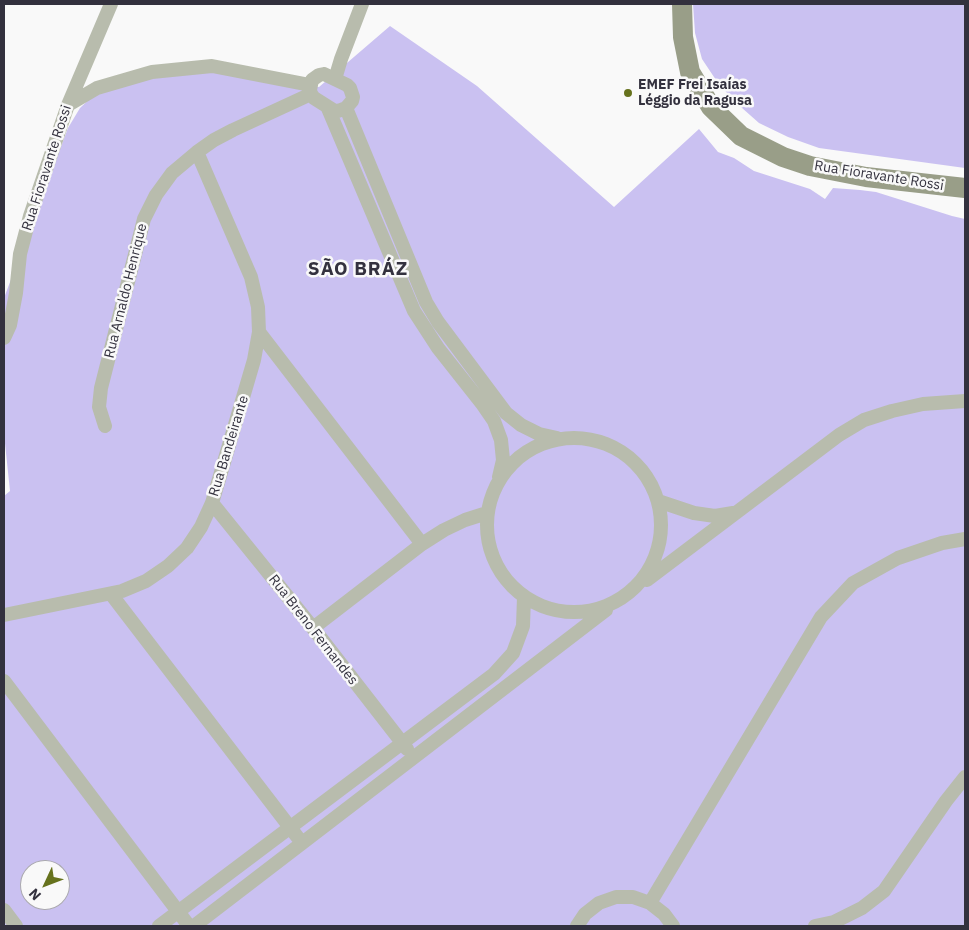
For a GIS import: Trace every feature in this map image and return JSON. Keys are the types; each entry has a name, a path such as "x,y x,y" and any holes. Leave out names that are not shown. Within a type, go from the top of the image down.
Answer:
{"main road":[{"name":"Rua Fioravante Rossi","path":"682,4 683,37 690,72 711,107 741,136 783,157 810,166 866,177 965,188"}],"street":[{"name":"Rua Fioravante Rossi","path":"4,338 10,325 20,254 30,216 68,105 111,4"},
{"path":"336,79 340,59 362,4"},
{"path":"68,105 97,88 152,72 212,66 310,89"},
{"path":"319,75 328,75 336,79 347,85 352,92 352,102 346,108 338,111 314,98 310,89 312,80 319,75"},
{"name":"Rua Arnaldo Henrique","path":"105,426 99,407 101,388 144,219 156,196 172,173 196,152 310,89"},
{"path":"327,106 414,311 438,348 484,405 494,421 501,440 502,460 499,479"},
{"path":"346,108 426,302 438,322 506,413 521,425 539,434 558,438 580,438 601,442 620,451 641,470 650,482 658,501 662,525 659,549 649,571 634,589"},
{"name":"Rua Bandeirante","path":"4,615 111,594 146,581 168,566 187,548 201,526 212,503 254,360 259,332 258,307 250,277 196,152"},
{"path":"259,332 422,544"},
{"path":"194,926 615,603 840,434 864,420 892,411 923,404 965,401"},
{"path":"558,438 524,452 510,464 499,479 491,495 487,513 487,537 494,560 506,581 524,597 545,608 569,613 592,611 615,603"},
{"path":"658,501 694,513 715,516 736,512"},
{"name":"Rua Breno Fernandes","path":"212,503 313,628 413,758"},
{"path":"313,628 422,544 444,530 465,520 487,513"},
{"path":"650,903 821,617 853,584 891,562 965,538"},
{"path":"111,594 302,843"},
{"path":"159,926 494,674 513,653 523,626 524,597"},
{"path":"4,681 190,926"},
{"path":"815,926 834,922 862,908 884,891 946,800 965,776"},
{"path":"577,926 585,914 599,903 616,897 633,897 650,903 664,914 673,926"},
{"path":"4,910 16,926"}],"shaded area":[{"path":"693,4 965,4 965,168 819,148 788,137 759,123 733,100 702,59 695,33"},
{"path":"390,26 477,86 614,207 699,129 718,152 734,158 754,171 810,189 825,199 833,188 876,192 965,219 965,926 4,926 4,496 10,491 4,434 4,298 68,128 80,108 100,89 193,67 319,87"}],"place":[{"name":"EMEF Frei Isaías Léggio da Ragusa","path":"628,93"}],"district":[{"name":"SÃO BRÁZ","path":"358,270"}]}
